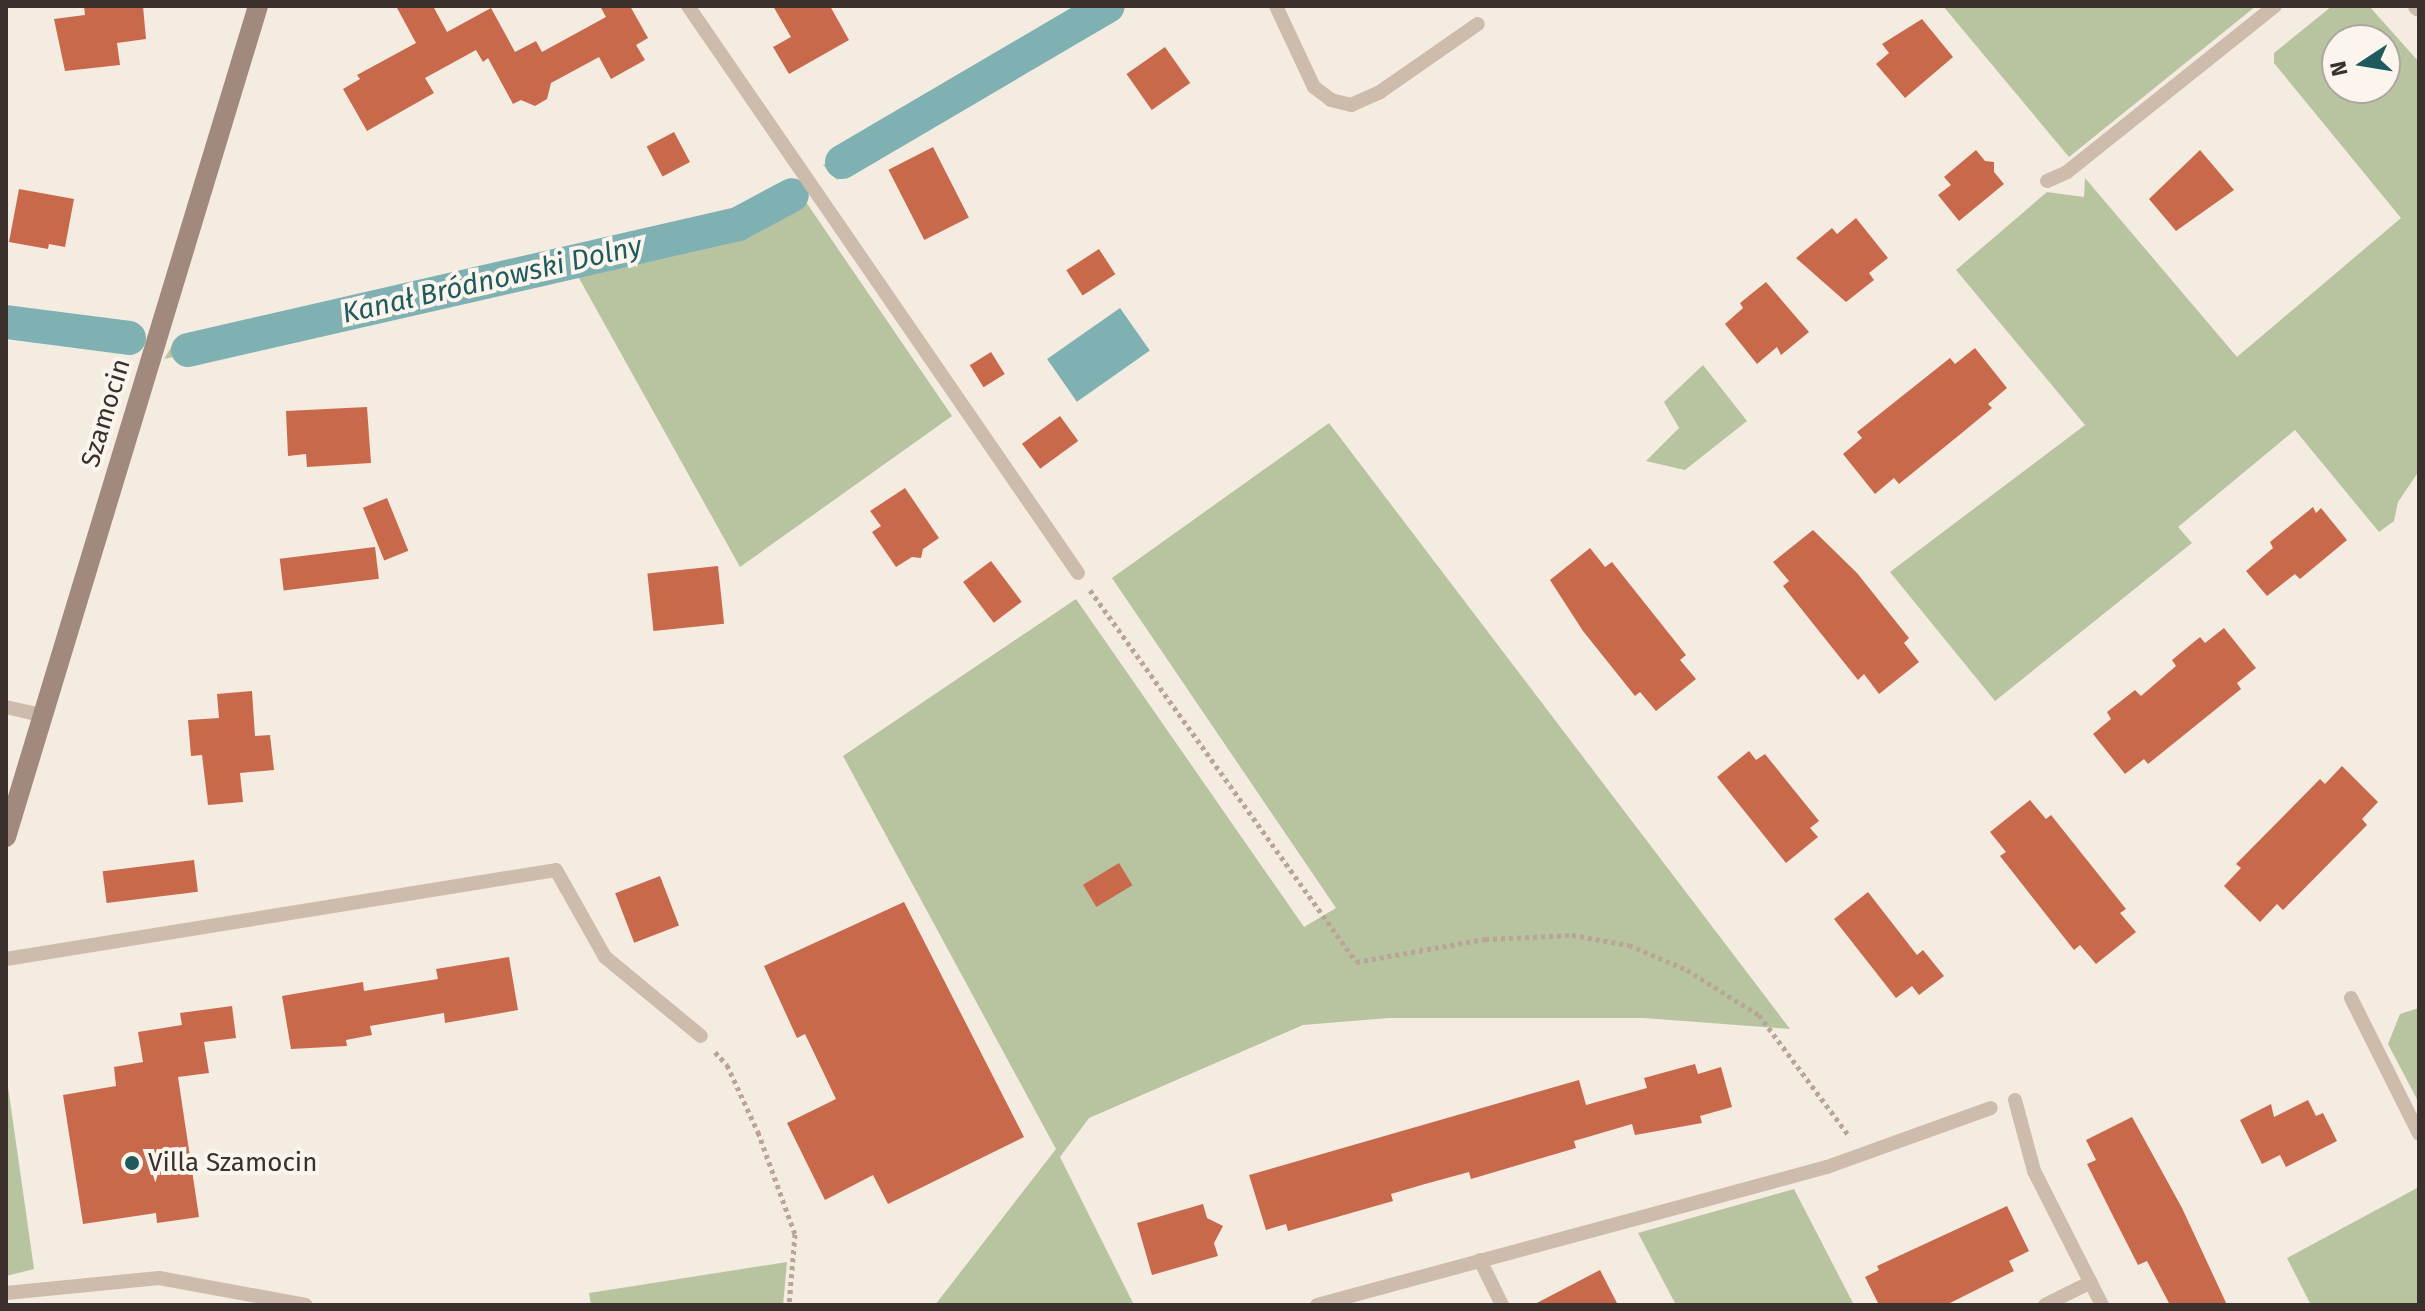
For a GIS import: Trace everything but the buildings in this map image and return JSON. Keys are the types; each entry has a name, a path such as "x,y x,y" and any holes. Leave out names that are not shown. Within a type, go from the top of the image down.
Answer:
{"street":[{"name":"Szamocin","path":"6,837 40,715 258,6"}],"lane":[{"path":"688,6 1078,573"},
{"path":"1276,6 1314,87 1331,100 1351,105 1380,92 1478,24"},
{"path":"2047,181 2067,172 2275,6"},
{"path":"6,707 40,715"},
{"path":"6,959 556,870 605,957 701,1036"},
{"path":"2351,998 2419,1134"},
{"path":"2015,1100 2034,1171 2102,1305"},
{"path":"1317,1305 1863,1156 1991,1108"},
{"path":"1480,1260 1502,1305"},
{"path":"6,1293 159,1278 306,1305"},
{"path":"2045,1305 2091,1282"}],"path":[{"path":"1078,573 1356,962 1485,939 1572,935 1629,945 1687,970 1759,1015 1863,1156"},
{"path":"701,1036 727,1065 795,1234 789,1305"}],"green space":[{"path":"1091,6 1124,6 837,180 823,165"},
{"path":"1943,6 2256,6 2069,157"},
{"path":"2332,6 2369,6 2385,24 2321,24 2321,104 2401,104 2401,42 2419,62 2419,471 2398,502 2394,521 2379,532 2295,430 2178,527 2192,543 1995,701 1890,572 2085,425 1956,270 2047,192 2084,197 2085,178 2237,357 2401,218 2274,63 2274,53"},
{"path":"793,183 952,416 740,567 575,271 164,359 175,341 734,216"},
{"path":"6,312 136,328 134,346 6,330"},
{"path":"1703,365 1747,421 1685,470 1646,461 1679,428 1664,402"},
{"path":"1329,423 1790,1029 1644,1018 1389,1018 1303,1025 1089,1118 1060,1157 1134,1305 935,1305 1056,1149 843,756 1076,599 1304,927 1336,908 1112,578"},
{"path":"2419,1008 2419,1103 2388,1044 2400,1014"},
{"path":"6,1073 34,1269 6,1276"},
{"path":"2419,1187 2419,1305 2311,1305 2287,1258"},
{"path":"1794,1189 1854,1305 1676,1305 1638,1233"},
{"path":"787,1262 783,1305 591,1305 589,1293"}],"water":[{"path":"1120,308 1150,351 1077,402 1047,359"}],"waterway":[{"name":"Kanał Bródnowski Dolny","path":"842,162 1108,6"},
{"name":"Kanał Bródnowski Dolny","path":"188,350 738,224 792,195"},
{"name":"Kanał Bródnowski Dolny","path":"6,322 129,338"}],"place":[{"name":"Villa Szamocin","path":"132,1163"}]}
